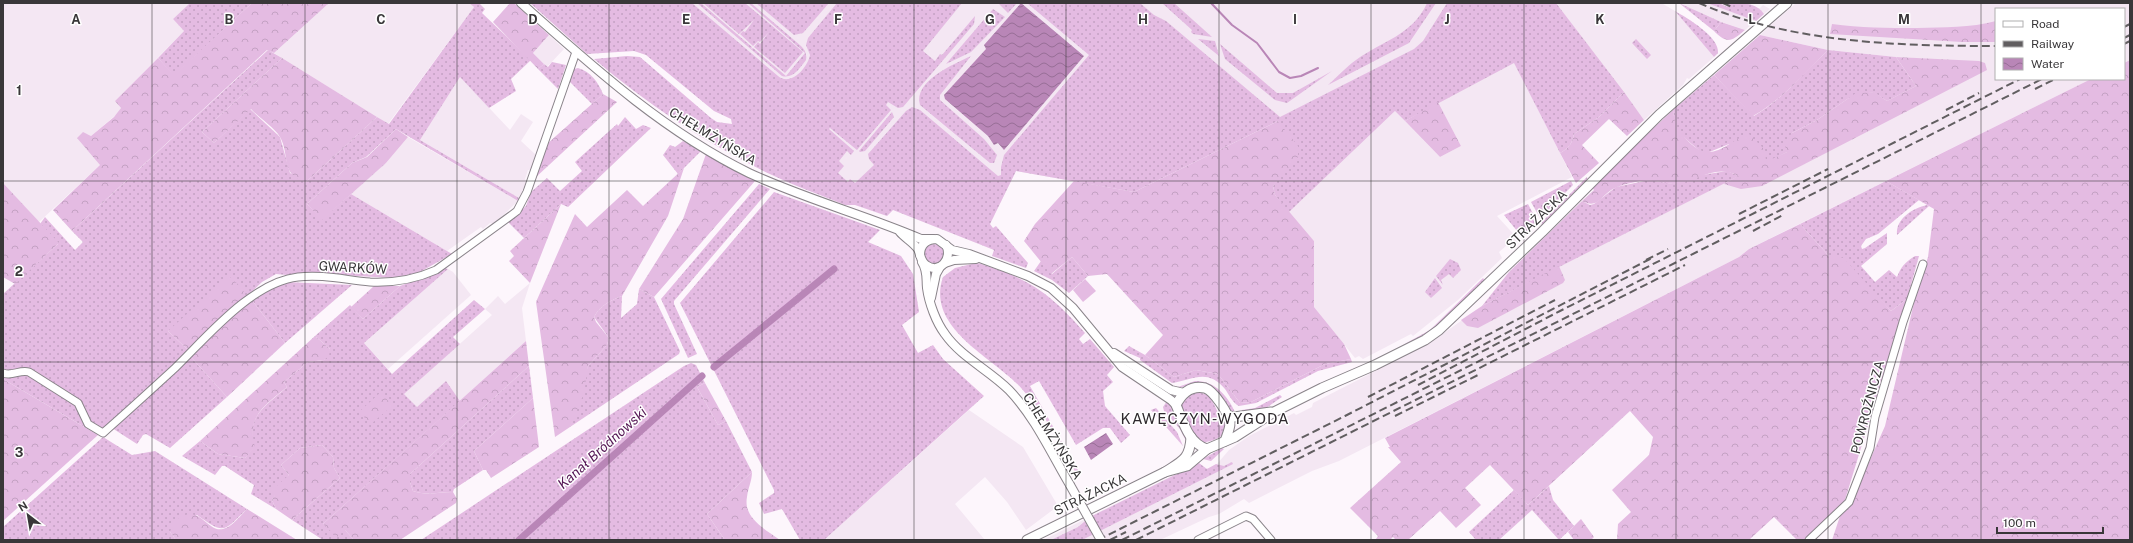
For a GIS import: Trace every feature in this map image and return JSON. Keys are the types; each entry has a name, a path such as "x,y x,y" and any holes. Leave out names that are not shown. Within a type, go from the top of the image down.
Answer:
{"main road":[{"name":"STRAŻACKA","path":"1225,441 1235,437 1274,412 1322,388 1383,361 1425,340 1439,330 1542,232 1659,116 1787,3"},
{"path":"1197,387 1209,390 1216,396 1227,415 1229,427 1225,441 1207,449 1199,445 1190,437 1176,405 1184,393 1197,387"},
{"name":"STRAŻACKA","path":"1227,415 1234,417 1274,412"},
{"name":"STRAŻACKA","path":"1166,472 1186,458 1190,449 1190,437"},
{"name":"STRAŻACKA","path":"1027,540 1166,472 1190,464 1207,449"}],"street":[{"name":"CHEŁMŻYŃSKA","path":"521,3 576,52 676,131 749,173 799,194 900,232 907,232 924,239 933,239"},
{"name":"GWARKÓW","path":"3,373 9,374 21,371 29,372 78,403 88,424 103,433 138,402 245,300 261,290 280,281 297,277 344,278 371,282 398,280 425,275 448,262 517,211 527,192 576,52"},
{"name":"CHEŁMŻYŃSKA","path":"900,232 916,248 927,271 928,290 936,318 945,334 956,347 996,378 1016,398 1032,419 1101,540"},
{"path":"979,259 954,260 943,265 930,268 921,259 923,244 933,239 940,240 952,250 979,259 1028,276 1051,288 1069,304 1110,351 1122,368 1171,400 1176,405"},
{"path":"943,265 949,255 946,245"},
{"name":"POWROŹNICZA","path":"1809,540 1849,502 1853,494 1870,448 1875,417 1905,315 1922,264"},
{"name":"CHEŁMŻYŃSKA","path":"931,298 936,274 943,265"},
{"path":"1110,351 1171,390 1184,393"},
{"path":"1198,540 1241,517 1248,516 1253,519 1271,540"}],"shaded area":[{"path":"3,3 190,3 173,19 184,31 115,101 121,108 118,113 91,136 87,134 100,165 39,222 3,183"},
{"path":"329,3 469,3 474,7 388,124 274,53"},
{"path":"604,3 1451,3 1422,48 1134,192 1016,171 990,224 893,210 806,176"},
{"path":"1556,3 1663,4 1675,11 1714,57 1689,79 1687,78 1683,85 1644,120"},
{"path":"1680,3 1748,3 1757,8 1760,8 1763,5 1770,9 1745,30 1707,17"},
{"path":"1796,3 2130,3 2130,60 2125,62 2125,8 1995,8 1995,80 2089,80 1749,249 1739,257 1339,461 1312,471 1249,503 1244,499 1219,514 1209,517 1160,540 1043,540 1172,476 1218,466 1217,464 1229,450 1249,436 1294,413 1296,415 1312,407 1313,403 1430,343 1482,306 1965,61 1896,57 1828,50 1760,35"},
{"path":"549,35 564,49 547,67 533,53"},
{"path":"1514,62 1572,177 1497,216 1519,240 1511,248 1506,246 1499,252 1502,258 1458,300 1413,336 1411,334 1363,359 1359,356 1355,358 1314,307 1314,241 1288,213 1395,111 1440,157 1461,146 1438,102"},
{"path":"460,77 510,130 521,114 533,122 521,141 536,155 531,170 528,170 525,179 526,182 519,198 420,140"},
{"path":"408,137 518,201 494,224 490,223 483,229 481,227 447,251 351,194 386,163"},
{"path":"448,269 453,272 471,295 388,369 364,343"},
{"path":"530,283 522,308 526,341 460,401 446,381 417,408 404,394 492,315 485,309 498,296 505,304"},
{"path":"969,410 1023,447 1058,506 1026,530 1007,502 985,477 955,504 985,540 824,540"}],"green space":[{"path":"190,3 252,3 174,76 158,58 184,31 173,19"},
{"path":"252,3 329,3 274,53 267,50 72,231 53,210 100,165 77,138 83,132 91,136 114,117 121,108 115,101 158,58 174,75"},
{"path":"469,3 479,3 485,9 482,13 531,60 511,79 516,91 489,108 460,77 420,140 519,198 518,201 396,129 366,157 352,163 307,204 322,219 351,194 452,254 420,272 394,278 300,273 287,275 276,274 262,282 245,298 168,331 188,350 98,435 3,379 3,294 58,244 40,224 45,217 75,250 83,242 72,231 268,50 282,58 202,132 214,143 250,109 280,137 290,173 306,182 377,117 389,124 474,7"},
{"path":"510,3 514,3 549,35 533,53 544,64 538,69 493,22"},
{"path":"530,3 692,3 778,76 783,79 788,79 798,74 806,65 810,55 806,45 808,38 837,3 962,3 923,51 935,61 940,54 942,55 975,16 974,24 903,107 898,108 888,102 886,105 891,110 857,150 830,128 829,129 854,151 851,155 847,151 839,161 844,166 838,173 848,182 850,179 855,183 874,165 869,159 868,154 906,111 912,107 920,110 998,176 1001,175 1004,155 1089,55 1027,3 1140,3 1154,15 1166,21 1280,117 1414,49 1423,41 1447,3 1556,3 1624,92 1599,117 1574,134 1570,145 1560,153 1514,63 1405,121 1395,111 1288,213 1275,195 1273,186 1280,176 1278,121 1134,192 1016,171 990,224 993,228 996,226 1028,263 1026,268 992,256 994,250 893,210 887,216 855,205 845,205 790,183 748,163 679,123 635,92 594,59 627,56 640,57 711,118 717,122 732,124 731,119 714,111 646,55 634,51 587,54"},
{"path":"697,3 701,3 752,47 751,49 753,48 786,76 805,53 748,3 751,3 804,49 806,56 806,60 799,69 790,76 786,77 782,76"},
{"path":"703,3 745,3 803,52 785,73 754,47 758,42 760,44 769,32 760,42 758,41 753,46 740,34 743,31 745,32 754,20 739,34"},
{"path":"756,3 829,3 803,33 794,35"},
{"path":"998,3 1017,3 1008,13"},
{"path":"1162,3 1174,3 1212,37 1193,34 1191,32 1192,30"},
{"path":"1427,3 1436,3 1409,43 1328,85 1356,60 1396,36 1414,23"},
{"path":"1679,3 1721,22 1714,31"},
{"path":"1707,3 1719,3 1727,7 1729,3 1748,4 1757,7 1764,14 1756,21"},
{"path":"993,9 1005,17 971,52 946,64"},
{"path":"1675,11 1702,29 1714,41 1718,53 1714,57"},
{"path":"1995,21 1995,42 1962,42 1830,34 1832,24 1885,28 1917,28 1967,26"},
{"path":"1721,22 1745,30 1736,37 1726,40 1714,31"},
{"path":"1760,35 1828,50 1784,94 1753,116 1714,75"},
{"path":"1198,39 1215,41 1219,56"},
{"path":"1636,39 1651,55 1647,59 1632,43"},
{"path":"1220,44 1277,93 1293,93 1332,71 1287,103 1275,100 1225,59"},
{"path":"1828,50 1896,57 1916,86 1887,101 1873,92 1849,98 1817,120 1792,133 1787,152 1766,163 1729,144 1707,153 1700,151 1681,135 1675,126 1673,110 1714,75 1754,116 1784,94"},
{"path":"971,56 940,95 940,100 984,139 997,155 994,163 990,163 920,105 919,96 923,88 936,74"},
{"path":"1896,57 1979,61 1985,63 1987,70 1762,186 1741,189 1724,184 1738,176 1721,172 1681,183 1668,184 1657,181 1648,181 1623,185 1610,191 1600,200 1592,204 1582,201 1594,190 1592,187 1599,179 1673,110 1676,124 1680,131 1697,149 1705,152 1719,150 1749,134 1765,150 1766,162 1787,152 1784,143 1792,133 1817,120 1856,93 1874,92 1887,101 1916,86"},
{"path":"282,58 377,117 306,182 292,175 287,164 285,150 280,137 251,109 214,143 202,132"},
{"path":"2130,60 2130,540 1832,540 1841,513 1850,505 1885,426 1917,290 1928,257 1934,209 1886,181 2089,80 2125,80 2125,62"},
{"path":"552,62 566,65 558,89 538,69 544,64 548,67"},
{"path":"578,68 587,72 594,78 603,94 592,104 569,81 574,69"},
{"path":"1624,92 1644,120 1627,136 1609,119 1582,145 1599,163 1576,183 1560,153 1570,145 1574,134 1599,117"},
{"path":"603,94 617,102 535,178 547,144"},
{"path":"1438,102 1461,146 1440,157 1405,121"},
{"path":"892,112 894,117 865,151 860,152 859,151"},
{"path":"625,117 636,129 643,125 651,128 568,207 561,204 524,238 508,222 526,206 531,192 547,178 560,191 582,171 575,162 617,124 618,126"},
{"path":"1278,121 1298,146 1298,157 1273,186 1275,195 1314,241 1314,307 1344,344 1351,359 1325,364 1251,402 1240,403 1218,374 1196,370 1174,377 1145,355 1163,335 1107,274 1088,276 1072,257 1051,274 1024,241 1035,224 1074,181 1134,192"},
{"path":"396,129 408,137 386,163 322,220 307,204 352,163 367,157"},
{"path":"683,141 701,151 678,174 663,155 670,145 675,147"},
{"path":"706,154 755,181 654,297 639,289 683,219"},
{"path":"684,168 668,216 622,296 606,304 594,317 596,322 609,338 607,345 588,366 584,393 570,427 555,437 536,302 575,214 587,227 627,190 643,206"},
{"path":"1727,171 1739,176 1482,306 1509,272 1582,201 1590,205 1594,204 1616,187 1649,180 1673,184 1702,175"},
{"path":"1587,177 1588,181 1541,227 1542,222"},
{"path":"1571,181 1573,185 1540,218 1531,202"},
{"path":"1886,181 1919,200 1878,234 1866,239 1861,246 1862,249 1865,248 1887,233 1887,244 1861,266 1875,282 1889,270 1897,277 1906,263 1915,256 1919,256 1907,299 1891,311 1869,288 1829,256 1800,224"},
{"path":"3,183 59,243 15,284 3,277"},
{"path":"759,184 770,189 674,301 697,354 688,358 661,299"},
{"path":"774,192 880,230 868,242 901,256 913,274 919,312 902,325 918,353 933,345 943,359 984,396 824,540 800,540 782,509 764,514 759,503 774,493 774,490 680,303"},
{"path":"561,204 530,283 509,261 514,256 510,251"},
{"path":"1528,204 1537,221 1522,237 1504,215"},
{"path":"1922,206 1929,206 1897,235 1899,224 1906,215"},
{"path":"1800,224 1829,256 1843,257 1891,311 1907,299 1844,503 1804,540 1797,540 1774,517 1749,540 1617,540 1618,524 1631,512 1612,490 1649,455 1653,437 1630,411 1528,505 1490,465 1465,488 1481,505 1456,528 1440,511 1408,540 1396,540 1393,537 1390,540 1377,540 1376,539 1378,536 1350,508 1401,462 1388,447 1390,447 1385,438 1739,257 1749,249"},
{"path":"930,244 938,244 944,250 944,258 938,264 930,264 924,258 924,250"},
{"path":"1072,257 1088,276 1069,293 1052,280 1034,271 1041,261 1052,274"},
{"path":"1450,259 1458,263 1461,270 1453,278 1449,274 1441,280 1443,285 1436,276"},
{"path":"976,263 1013,275 1046,295 1066,312 1085,333 1079,339 1083,344 1090,339 1114,367 1107,375 1113,382 1103,391 1105,406 1130,435 1121,443 1110,428 1103,428 1076,445 1039,381 1030,386 1080,474 1077,476 1059,441 1045,419 1022,389 1010,377 966,341 953,327 944,312 940,295 943,277 955,268"},
{"path":"1559,266 1565,280 1563,283 1478,328 1467,326 1461,320 1482,306"},
{"path":"445,268 448,269 364,343 392,374 474,300 485,309 453,337 460,344 404,394 417,407 446,381 460,401 323,524 345,530 354,540 323,540 292,520 340,478 334,468 333,457 322,445 300,448 281,465 289,475 272,500 276,509 251,494 254,485 225,466 222,466 215,475 182,456 200,441 218,454 245,458 254,447 252,436 255,419 265,406 287,387 284,382 308,362 324,360 330,349 315,336 350,305 363,319 400,286"},
{"path":"229,276 243,289 245,298 188,350 168,331"},
{"path":"1435,278 1442,288 1431,298 1425,292"},
{"path":"1483,278 1486,282 1436,329 1401,346 1430,330"},
{"path":"1085,279 1096,291 1083,302 1073,290"},
{"path":"286,282 352,285 285,343 251,299"},
{"path":"374,286 400,286 363,319 351,307"},
{"path":"639,289 654,297 680,351 679,354 570,427 588,366 607,345 609,338 594,317 606,304 622,296 621,318 637,304"},
{"path":"251,299 285,343 227,397 190,356"},
{"path":"315,336 330,349 329,356 324,360 308,362 284,382 287,387 265,405 253,427 255,447 245,458 218,454 200,441"},
{"path":"526,341 529,366 410,474 410,482 413,491 428,494 453,492 457,499 456,503 400,540 354,540 345,530 337,537 323,524"},
{"path":"1129,346 1145,355 1174,377 1196,370 1218,374 1240,403 1251,402 1325,364 1351,359 1352,362 1318,371 1256,403 1239,406 1233,401 1225,389 1212,379 1200,377 1172,383 1140,360 1140,358 1124,351"},
{"path":"190,356 227,397 170,448 146,434 143,435 137,444 112,428"},
{"path":"691,363 696,365 705,383 697,387 718,425 726,421 752,472 707,514 725,540 421,540 684,366"},
{"path":"529,366 533,398 474,451 483,470 454,489 453,492 428,494 413,491 410,482 410,474"},
{"path":"3,379 98,435 3,521"},
{"path":"1195,381 1208,383 1220,390 1235,412 1226,406 1217,392 1209,385 1196,383 1175,388"},
{"path":"705,383 726,421 718,425 697,387"},
{"path":"381,392 392,406 371,424 359,412"},
{"path":"1195,393 1202,393 1210,398 1219,414 1226,420 1225,431 1220,437 1203,443 1195,436 1181,405"},
{"path":"1280,395 1282,397 1266,408 1242,412 1242,410 1255,408"},
{"path":"533,398 539,447 491,478 486,470 483,470 474,451"},
{"path":"1167,401 1173,407 1187,443 1180,429 1164,411 1163,407"},
{"path":"1156,408 1177,432 1183,446 1151,410"},
{"path":"103,437 132,455 155,451 247,509 224,528 213,526 197,515 170,532 176,540 3,540 3,527"},
{"path":"322,445 333,457 334,468 340,478 292,520 276,509 272,500 275,495 272,490 289,475 281,465 300,448"},
{"path":"1222,448 1224,449 1211,461 1203,459"},
{"path":"1232,462 1233,464 1082,540 1051,540 1078,527 1090,517 1199,463 1207,469 1216,464 1224,466"},
{"path":"752,472 747,497 748,511 756,522 780,540 725,540 707,514"},
{"path":"1549,486 1553,500 1574,526 1559,540 1532,510 1499,540 1476,540 1469,532 1514,490 1528,505"},
{"path":"247,509 297,540 176,540 170,532 171,528 178,519 192,514 198,516 212,527 223,529 233,523"},
{"path":"1581,519 1594,537 1591,540 1574,540 1568,532"}],"water":[{"path":"1021,3 1084,56 1004,150 998,143 994,145 988,136 945,99 944,95 986,49 984,45"},
{"path":"1106,433 1113,444 1091,460 1084,447"}],"waterway":[{"path":"1211,3 1232,25 1257,43 1279,72 1290,78 1301,76 1318,68"},
{"name":"Kanał Bródnowski","path":"714,367 834,269"},
{"name":"Kanał Bródnowski","path":"519,540 702,376"}],"railway":[{"path":"1699,3 1770,27 1845,40 1921,45 1995,46"},
{"path":"1723,3 1732,7"},
{"path":"2125,26 2130,24"},
{"path":"2125,38 2130,35"},
{"path":"2125,44 2130,41"},
{"path":"1418,385 1560,311 2018,80"},
{"path":"1122,540 2040,80"},
{"path":"2035,89 2053,80"},
{"path":"1946,110 1979,93"},
{"path":"1739,214 1828,169"},
{"path":"1753,231 1783,215"},
{"path":"1646,260 1668,249"},
{"path":"1098,540 1345,416 1652,258"},
{"path":"1136,540 1685,265"},
{"path":"1368,397 1555,300"},
{"path":"1395,416 1480,374"},
{"path":"1110,540 1126,532"}],"district":[{"name":"KAWĘCZYN-WYGODA","path":"1205,419"}]}
